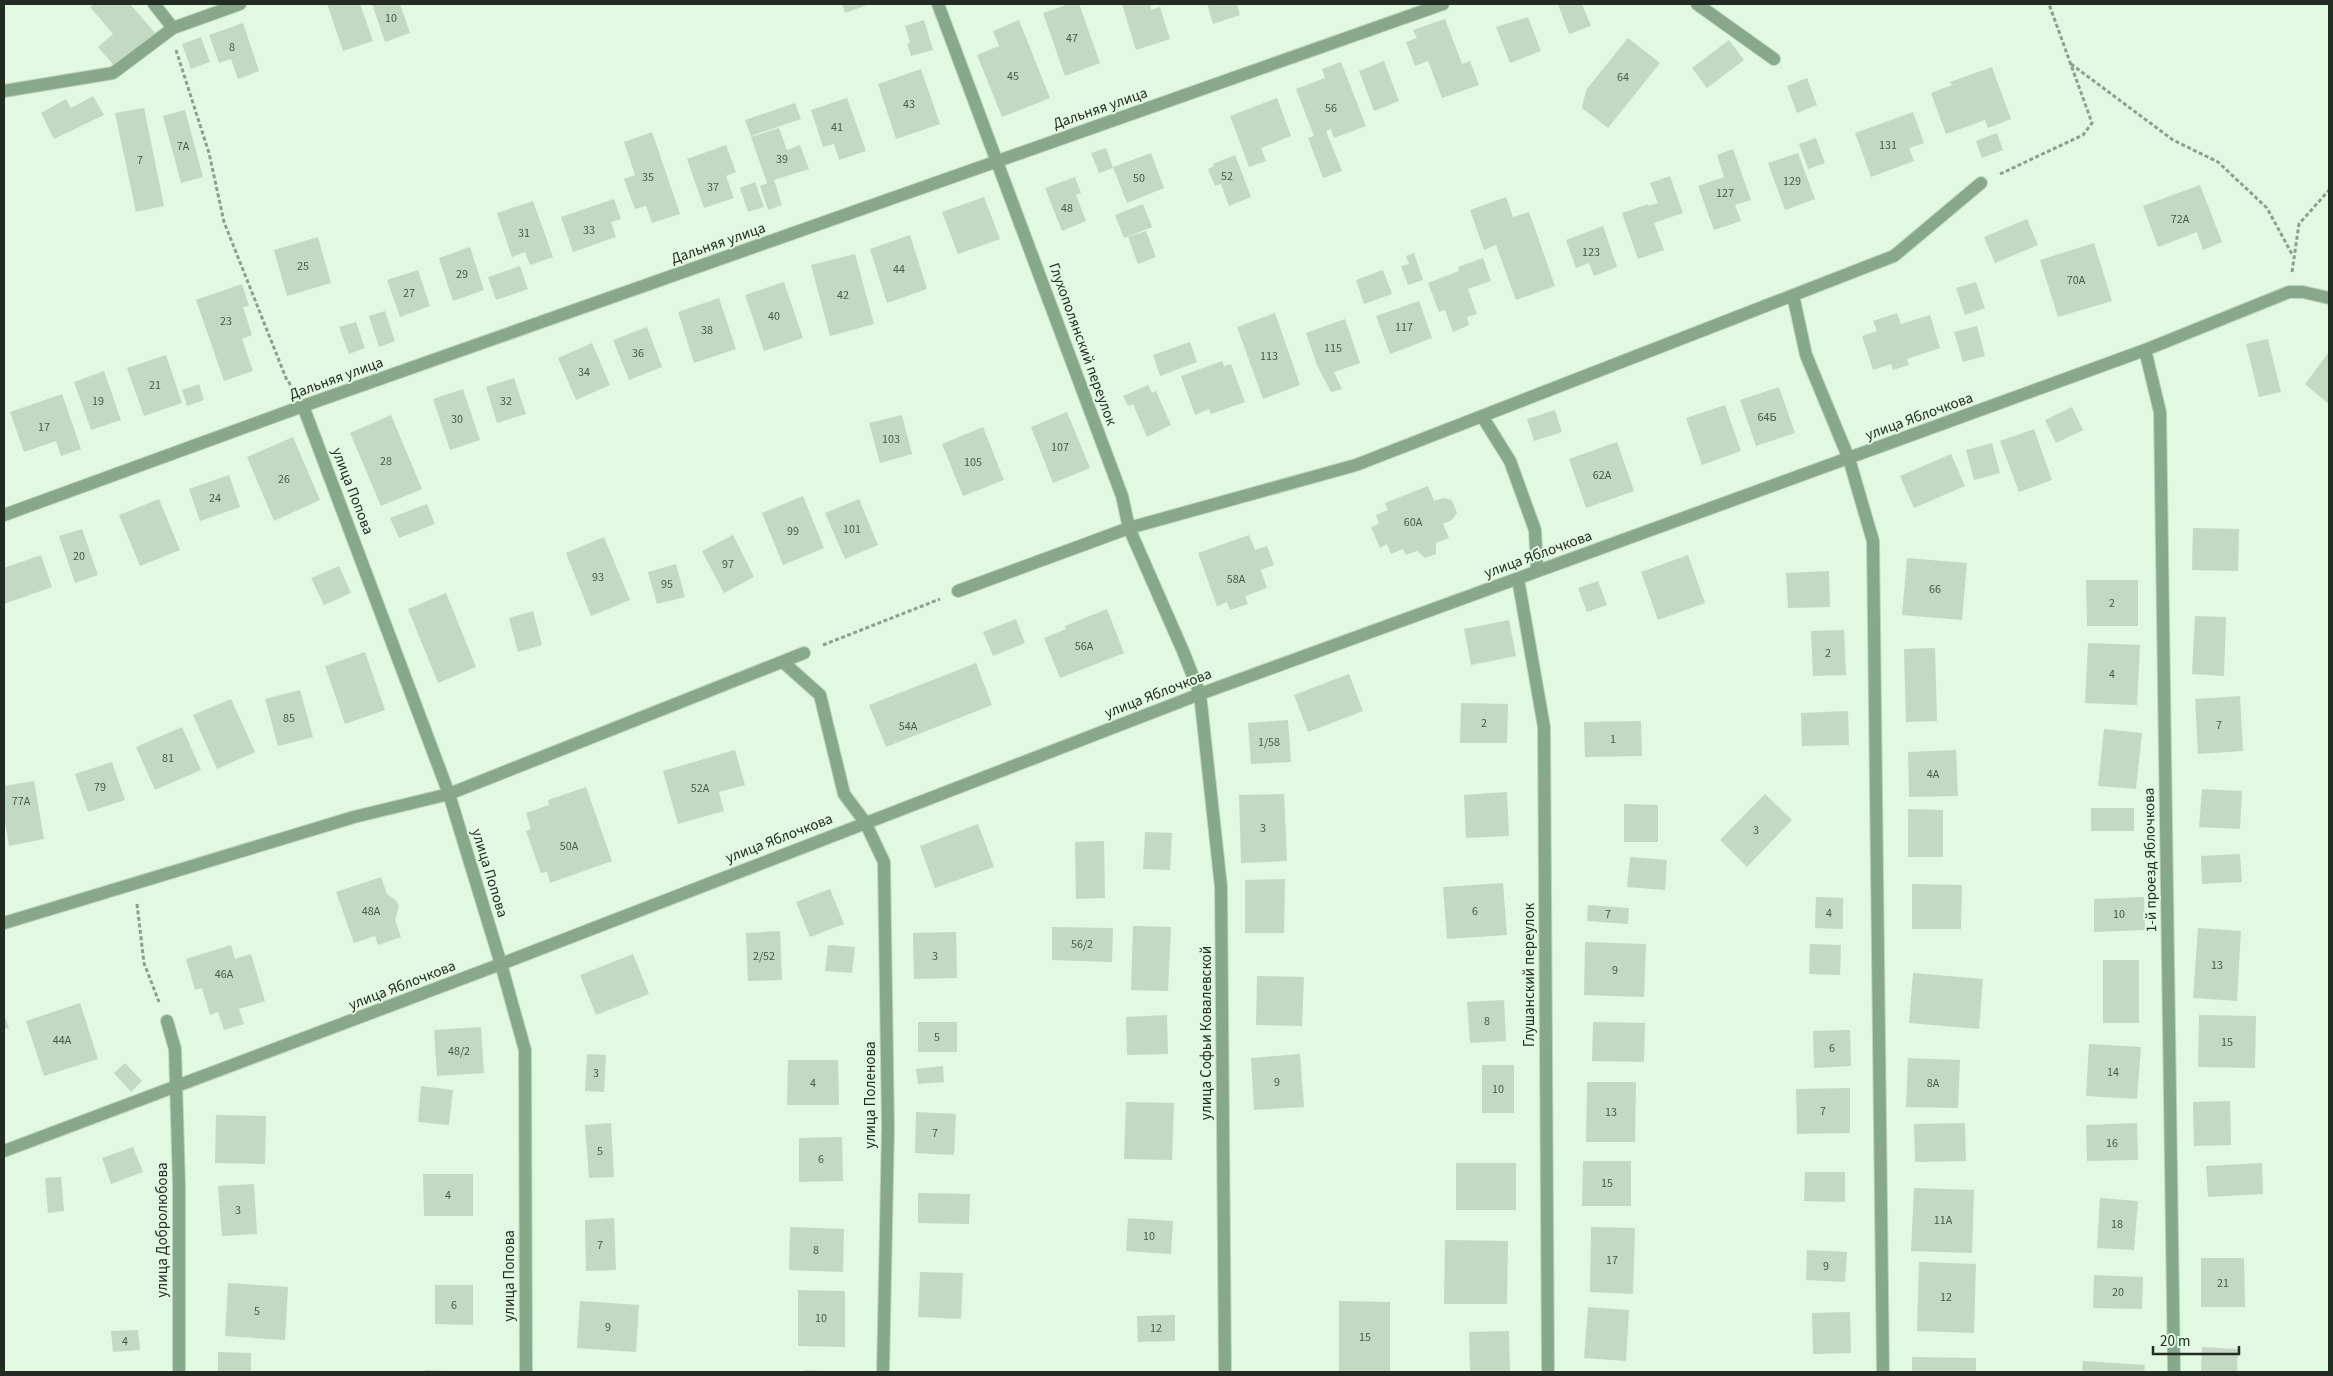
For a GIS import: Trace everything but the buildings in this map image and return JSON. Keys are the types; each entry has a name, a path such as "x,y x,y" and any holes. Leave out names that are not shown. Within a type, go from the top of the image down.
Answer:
{"street":[{"path":"154,4 173,28"},
{"path":"4,91 113,73 173,28 240,4"},
{"name":"Глухополянский переулок","path":"938,4 998,160 1122,496 1128,528 1183,651 1200,694"},
{"name":"Дальняя улица","path":"4,515 303,406 1443,4"},
{"path":"1697,4 1774,59"},
{"path":"958,591 1128,528 1356,465 1894,256 1982,183"},
{"name":"улица Яблочкова","path":"4,1151 501,964 1200,694 2145,350 2289,292 2303,292 2329,298"},
{"path":"1793,295 1806,355 1849,458 1873,541 1883,1372"},
{"name":"1-й проезд Яблочкова","path":"2145,350 2160,412 2174,1372"},
{"name":"улица Попова","path":"303,406 449,794 525,1050 526,1372"},
{"path":"1482,416 1510,461 1536,530 1537,572"},
{"name":"Глушанский переулок","path":"1518,579 1544,727 1548,1372"},
{"path":"4,923 354,817 449,794 804,653"},
{"name":"улица Поленова","path":"782,662 820,695 844,794 865,822 884,862 888,1128 883,1372"},
{"name":"улица Софьи Ковалевской","path":"1200,694 1221,887 1225,1372"},
{"name":"улица Добролюбова","path":"167,1021 175,1049 179,1185 179,1372"}],"path":[{"path":"1982,183 2083,135 2092,123 2049,4"},
{"path":"173,28 174,44 209,153 224,222 286,378 303,406"},
{"path":"2071,64 2173,140 2218,162 2268,208 2294,256"},
{"path":"2289,292 2299,224 2329,190"},
{"path":"804,653 958,591"},
{"path":"138,882 137,915 144,963 167,1021"}]}
